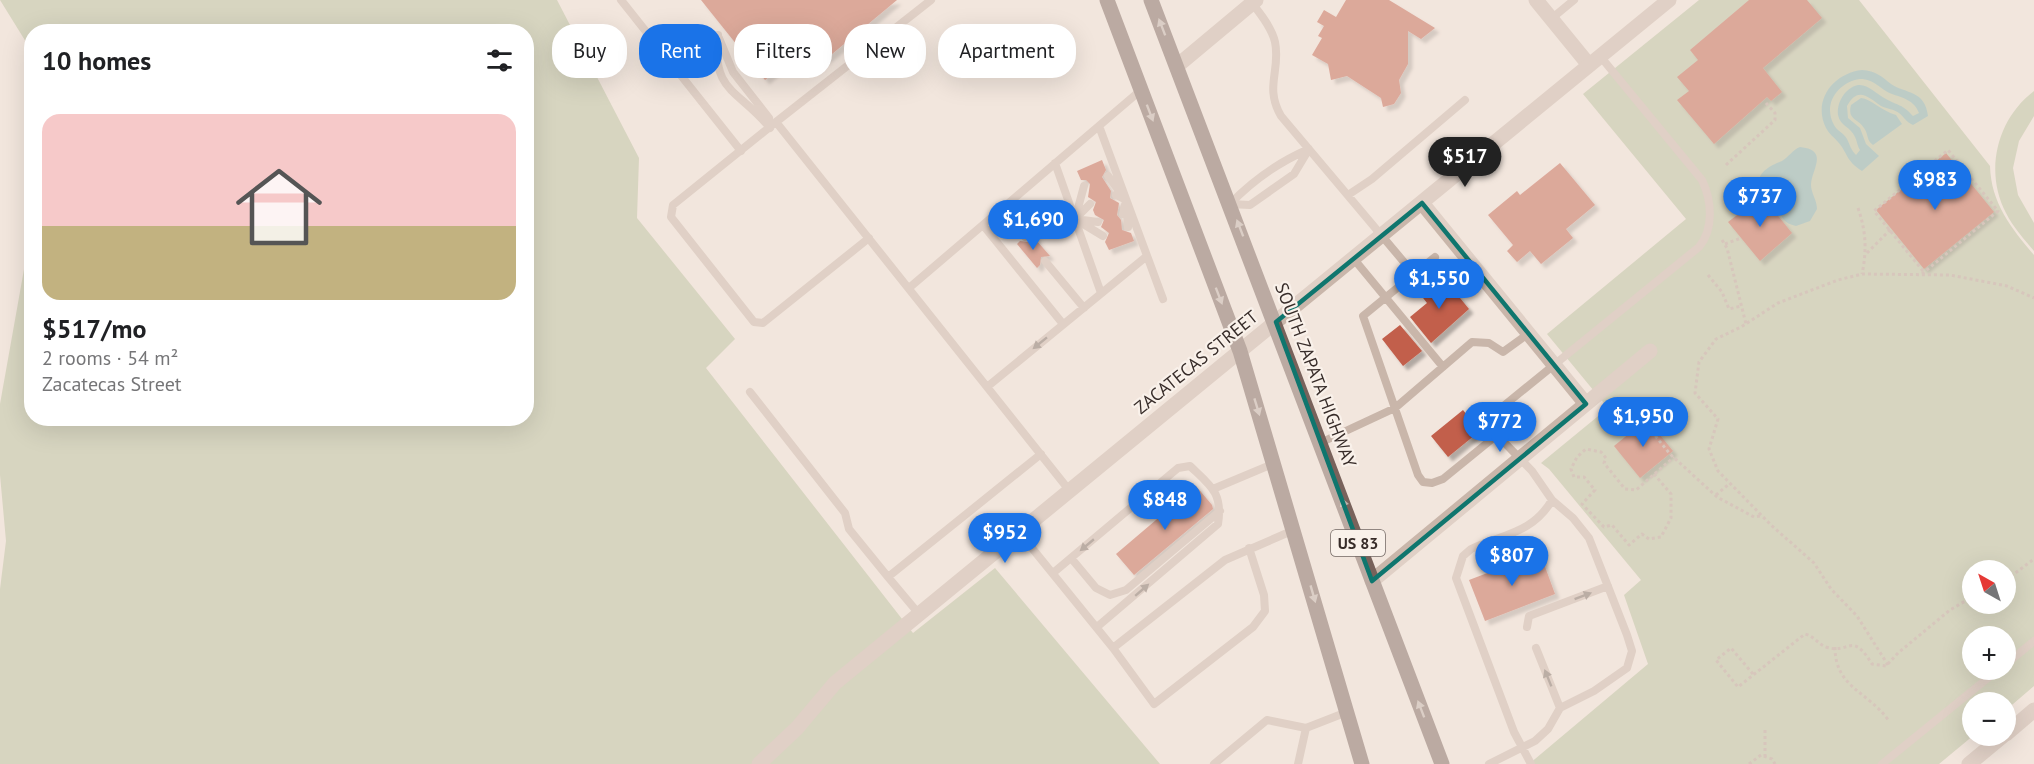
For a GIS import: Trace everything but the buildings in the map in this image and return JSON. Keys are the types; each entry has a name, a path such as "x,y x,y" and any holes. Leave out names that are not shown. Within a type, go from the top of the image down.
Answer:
{"main road":[{"path":"1107,0 1240,351 1362,764"},
{"name":"SOUTH ZAPATA HIGHWAY","path":"1151,0 1442,764"}],"street":[{"path":"1536,0 1551,19 1594,61"},
{"name":"ZACATECAS STREET","path":"759,764 797,728 835,683 1669,0"},
{"path":"1177,66 1252,1"},
{"path":"1422,203 1586,404"},
{"path":"1372,581 1650,351"},
{"path":"2016,725 2034,710"},
{"path":"1969,764 1991,746"}],"lane":[{"path":"621,0 741,151"},
{"path":"869,238 763,323 754,322 671,217 670,211 673,205 931,0"},
{"path":"1551,19 1574,0"},
{"path":"1252,1 1276,43 1272,91 1275,105 1414,274"},
{"path":"722,46 732,72 773,125 869,238 1069,490"},
{"path":"1489,764 1523,749 1548,729 1560,708 1618,676 1631,662 1630,643 1589,538 1573,518 1552,500 1532,471 1497,435 1493,418 1501,408 1700,247 1707,237 1710,226 1708,191 1702,180 1594,61"},
{"path":"909,288 1142,90"},
{"path":"1348,195 1372,179 1465,100"},
{"path":"1100,126 1163,300"},
{"path":"1230,204 1244,189 1284,160 1309,149"},
{"path":"1230,204 1250,205 1294,174 1309,149"},
{"path":"1055,163 1101,293"},
{"path":"1108,176 1126,200 1128,227"},
{"path":"1075,219 1083,186"},
{"path":"1116,195 1126,200"},
{"path":"1123,214 1126,200"},
{"path":"1075,219 1090,204"},
{"path":"1002,209 1026,237"},
{"path":"1075,219 1098,222"},
{"path":"1075,219 1103,236"},
{"path":"983,225 1063,324"},
{"path":"987,387 1147,256"},
{"path":"1435,257 1363,316 1418,475 1423,482 1432,483 1443,479 1497,435"},
{"path":"1353,258 1443,367"},
{"path":"1045,261 1084,308"},
{"path":"1320,443 1395,408 1472,342 1489,343 1503,352 1528,333"},
{"path":"750,392 845,513 849,529 919,614"},
{"path":"888,577 1041,454"},
{"path":"1214,489 1275,464"},
{"path":"1053,573 1178,468 1190,466 1214,489 1220,500 1218,524 1097,627"},
{"path":"1531,764 1514,732 1456,578 1463,556 1471,549 1529,526 1543,516 1552,500"},
{"path":"1071,558 1096,588 1110,595 1126,590 1220,512"},
{"path":"1113,648 1225,560 1294,530"},
{"path":"1019,532 1097,627 1154,704 1253,627 1264,611 1264,595 1249,548"},
{"path":"1527,627 1529,616 1608,586"},
{"path":"2016,656 2034,641"},
{"path":"1536,648 1560,708"},
{"path":"1882,764 1985,680"},
{"path":"1214,764 1268,720 1306,728 1347,712"},
{"path":"1298,764 1306,728"}],"path":[{"path":"1726,165 1775,120 1774,113 1766,103"},
{"path":"1948,150 1998,211 1922,273 1874,211 1948,150"},
{"path":"1858,208 1863,223 1866,254 1862,273"},
{"path":"1866,254 1890,229"},
{"path":"1741,238 1724,242 1746,324"},
{"path":"1888,665 1857,616 1831,590 1814,563 1761,516 1718,471 1709,449 1718,419 1713,410 1697,396 1695,387 1699,362 1712,343 1778,303 1812,288 1862,273 1950,275 2007,286 2034,298"},
{"path":"1708,275 1722,292 1728,309 1741,306"},
{"path":"1614,421 1632,406 1674,457 1716,495 1754,517 1761,516"},
{"path":"1604,408 1625,437"},
{"path":"1654,474 1671,494 1670,524 1661,537 1649,539 1642,534 1629,545 1612,525 1604,527 1582,504 1595,490 1584,477 1574,477 1571,469 1576,457 1589,449 1601,452 1606,458 1604,463 1625,489 1636,490 1654,474 1674,457"},
{"path":"1716,495 1729,484"},
{"path":"2016,572 2034,559"},
{"path":"1753,674 1731,648 1716,660 1738,687 1802,634 1810,635 1826,647 1857,646 1865,652 1876,667 1888,665 1898,653 1950,610 1962,603"},
{"path":"1835,647 1837,667 1846,682 1877,705 1889,721"},
{"path":"1765,730 1765,756"},
{"path":"1749,764 1754,759 1765,756"},
{"path":"1765,756 1775,764"}],"highlighted area":[{"path":"1422,203 1586,404 1372,581 1276,322"}],"green space":[{"path":"0,0 557,0 569,24 552,24 552,78 597,78 639,158 637,218 735,339 706,368 913,633 995,568 1160,764 0,764 0,589 6,541 0,475 0,404 24,269 24,426 534,426 534,24 24,24 24,39"},
{"path":"1699,0 1859,0 1990,166 1998,203 2010,225 2034,255 2034,686 2016,701 2016,692 1962,692 1962,745 1939,764 1529,764 1648,664 1624,595 1641,580 1549,469 1541,463 1608,408 1547,334 1686,219 1583,94"},
{"path":"2034,91 2034,116 2019,141 2013,168 2018,195 2034,223 2034,251 2006,213 1999,197 1995,163 2003,131 2011,116"}],"water":[{"path":"1862,70 1875,73 1891,84 1914,94 1923,101 1928,116 1913,125 1897,112 1863,95 1855,96 1847,106 1848,118 1860,128 1866,144 1879,156 1862,171 1852,163 1826,128 1822,118 1824,98 1828,90 1843,76","holes":["1865,79 1908,100 1919,113 1913,116 1903,107 1862,85 1851,88 1840,100 1838,115 1841,122 1855,137 1860,150 1856,155 1846,137 1834,125 1830,109 1831,102 1839,89 1852,81"]},
{"path":"1861,98 1896,115 1902,124 1873,145 1862,125 1850,114 1851,105"},
{"path":"1800,147 1809,149 1817,156 1811,185 1817,209 1810,221 1796,226 1787,223 1782,218 1775,204 1762,191 1759,180 1768,168 1782,161"}]}
